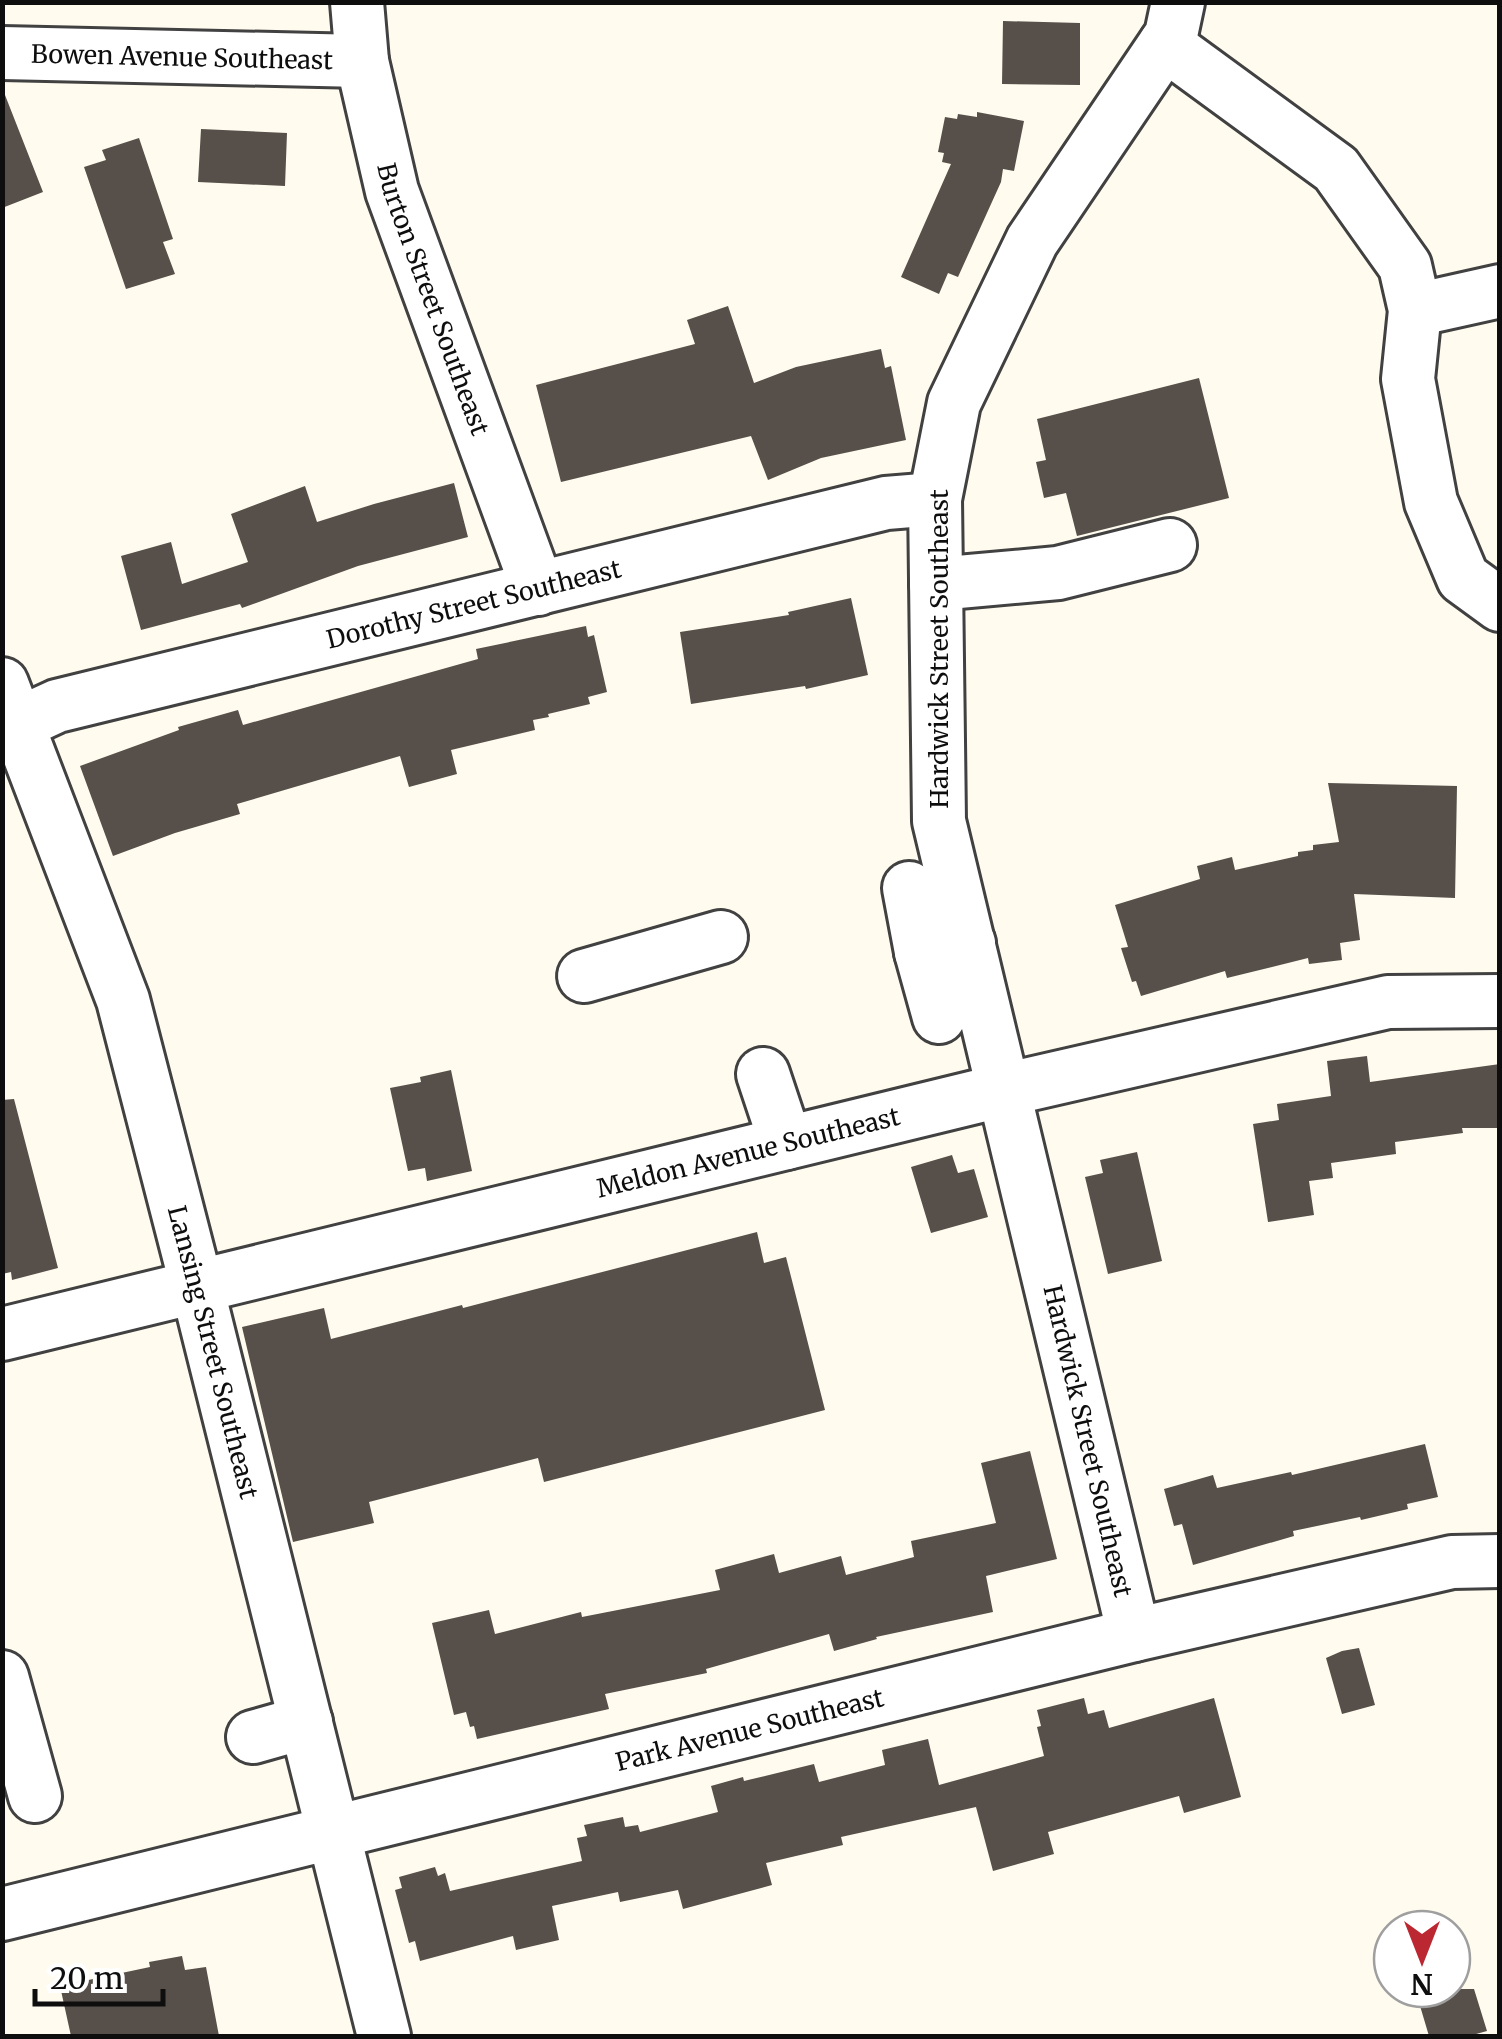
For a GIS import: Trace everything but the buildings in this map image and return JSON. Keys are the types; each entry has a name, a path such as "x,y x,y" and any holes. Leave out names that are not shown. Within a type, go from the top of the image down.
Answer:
{"street":[{"name":"Burton Street Southeast","path":"357,2 362,62 392,190 538,588"},
{"path":"1171,23 1336,170 1405,266 1415,310 1408,379 1431,502 1463,578 1500,605"},
{"name":"Hardwick Street Southeast","path":"1134,1635 1004,1090 945,947 935,499 954,403 1032,242 1171,23"},
{"name":"Bowen Avenue Southeast","path":"2,53 362,62"},
{"path":"1415,310 1500,292"},
{"name":"Dorothy Street Southeast","path":"9,708 57,706 886,503 935,499"},
{"path":"936,584 1058,573 1170,545"},
{"name":"Lansing Street Southeast","path":"9,708 123,1000 197,1287 238,1521 264,1627 306,1722 384,2036"},
{"path":"910,888 945,947 939,1017"},
{"path":"584,976 721,937"},
{"name":"Meldon Avenue Southeast","path":"2,1334 1004,1090 1388,1002 1500,1001"},
{"path":"762,1074 786,1143"},
{"name":"Park Avenue Southeast","path":"2,1914 1134,1635 1452,1562 1500,1562"},
{"path":"2,1678 35,1796"},
{"path":"253,1736 306,1722"}]}
